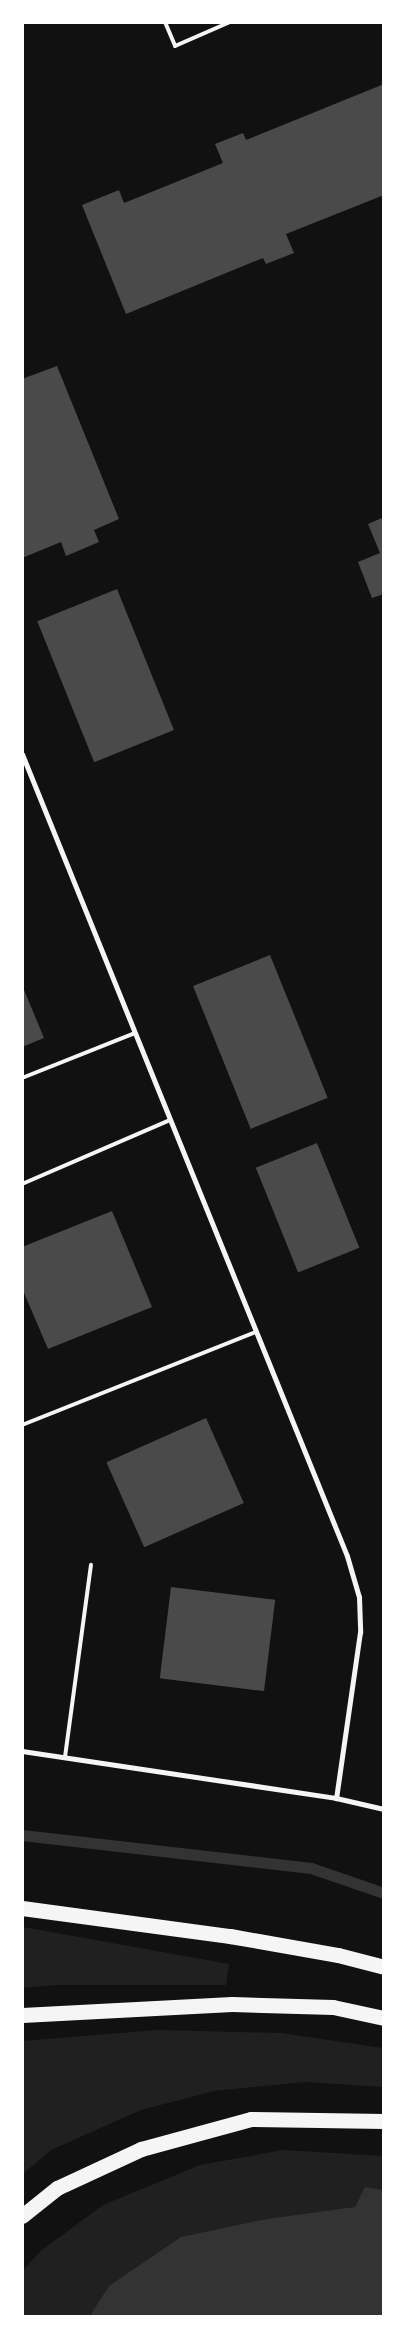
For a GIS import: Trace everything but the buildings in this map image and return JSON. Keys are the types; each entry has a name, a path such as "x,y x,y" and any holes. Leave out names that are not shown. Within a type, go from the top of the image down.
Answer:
{"highway":[{"path":"22,1908 230,1936 338,1955 384,1967"},
{"path":"22,2015 232,2004 333,2007 384,2018"},
{"path":"22,2216 57,2188 141,2150 251,2119 384,2121"}],"street":[{"path":"22,754 347,1556 359,1597 360,1632 336,1798"},
{"path":"22,1751 336,1798 384,1809"}],"lane":[{"path":"165,22 175,46 230,22"},
{"path":"22,1078 135,1032"},
{"path":"22,1184 170,1120"},
{"path":"22,1425 256,1332"},
{"path":"65,1758 91,1565"}],"shaded area":[{"path":"23,1927 229,1964 226,1985 56,1985 23,1988"},
{"path":"158,2030 281,2033 383,2048 383,2087 305,2082 214,2091 141,2110 51,2150 23,2174 23,2041"},
{"path":"283,2150 383,2156 383,2316 23,2316 22,2271 42,2250 103,2205 200,2165"},
{"path":"365,2187 383,2190 383,2316 90,2316 109,2286 181,2237 267,2219 355,2207"}],"waterway":[{"path":"22,1835 311,1868 384,1893"}]}
